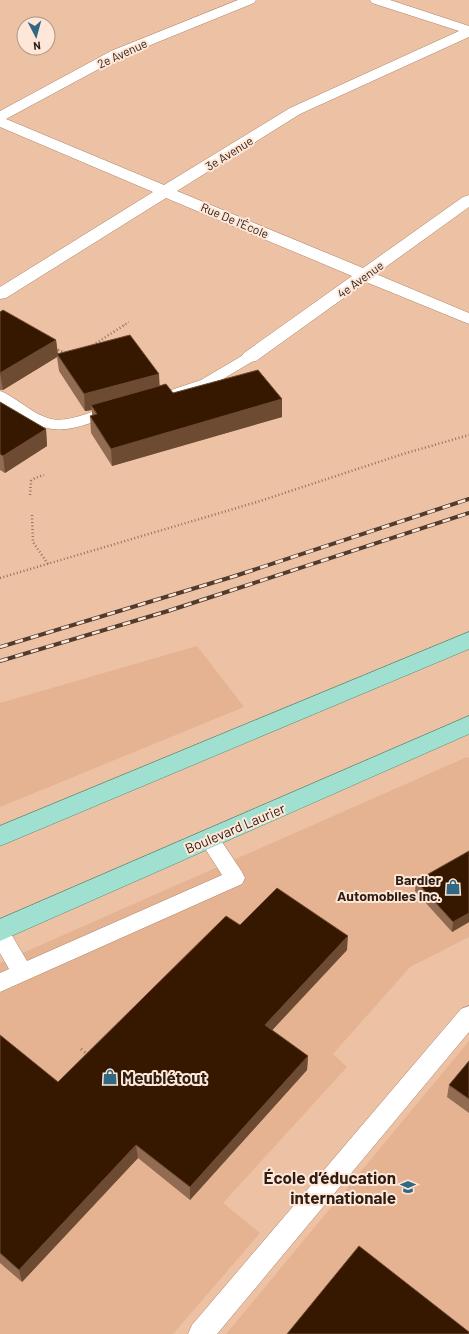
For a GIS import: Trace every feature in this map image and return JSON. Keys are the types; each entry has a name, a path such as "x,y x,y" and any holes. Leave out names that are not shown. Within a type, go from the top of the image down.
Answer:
{"main road":[{"path":"0,836 469,640"},
{"name":"Boulevard Laurier","path":"0,930 469,724"}],"street":[{"name":"2e Avenue","path":"0,116 116,54 249,0"},
{"path":"377,0 469,31"},
{"name":"3e Avenue","path":"0,294 295,111 469,31"},
{"name":"Rue De l'École","path":"0,122 469,319"},
{"name":"4e Avenue","path":"250,357 469,200"}],"lane":[{"path":"162,396 206,383 250,357"},
{"path":"0,396 43,421 52,424 68,423 125,407"},
{"path":"0,983 235,878 209,839"},
{"path":"0,933 22,973"},
{"path":"201,1334 469,1016"}],"path":[{"path":"90,347 129,322"},
{"path":"50,349 56,352 59,350 69,355"},
{"path":"0,578 210,517 428,446 469,435"},
{"path":"30,495 30,483 34,478 44,475"},
{"path":"32,515 33,542 48,564"},
{"path":"81,1049 91,1057"}],"shaded area":[{"path":"197,646 244,707 0,807 0,703"},
{"path":"467,757 469,758 469,937 410,967 333,1054 347,1067 223,1203 260,1233 173,1334 0,1334 0,963"},
{"name":"École d’éducation internationale","path":"469,1041 469,1334 226,1334"}],"building":[{"path":"3,310 56,340 0,373 0,312"},
{"path":"130,335 159,374 84,394 57,354"},
{"path":"258,370 282,399 111,449 90,416 97,414 91,405 166,384 173,393"},
{"path":"0,402 46,429 3,456 0,454"},
{"path":"469,851 469,913 453,922 416,881"},
{"path":"277,888 348,936 265,1025 308,1056 190,1187 136,1145 19,1270 0,1253 0,1035 58,1082 226,916 240,925"},
{"path":"469,1061 469,1099 449,1085"},
{"path":"359,1246 469,1332 469,1334 287,1334"}],"railway":[{"path":"0,647 235,576 469,499"},
{"path":"0,661 168,611 469,513"}],"place":[{"name":"Bardier Automobiles Inc.","path":"453,887"},
{"name":"Meublétout","path":"110,1077"},
{"name":"École d’éducation internationale","path":"408,1187"}]}
